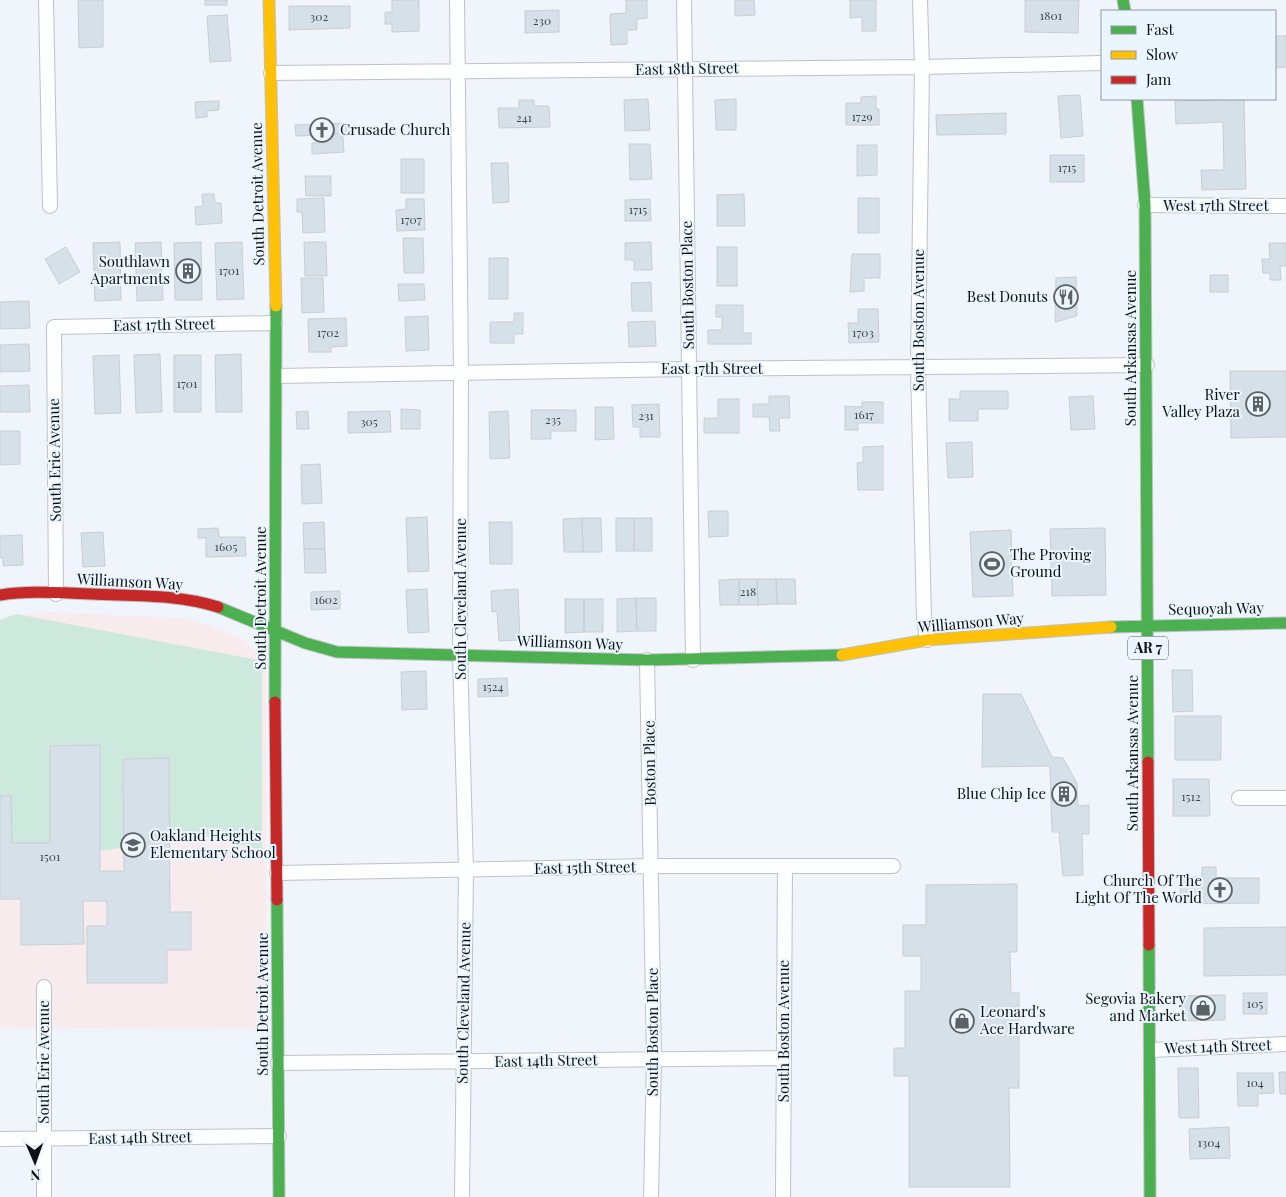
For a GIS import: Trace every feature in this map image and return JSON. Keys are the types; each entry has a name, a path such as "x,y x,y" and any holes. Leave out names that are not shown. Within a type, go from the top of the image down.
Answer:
{"main road":[{"name":"South Detroit Avenue","path":"269,0 277,376 275,631 279,1197"},
{"name":"South Arkansas Avenue","path":"1136,100 1145,205 1151,1050 1150,1197"},
{"name":"Williamson Way","path":"0,595 56,594 180,597 213,605 311,647 337,652 647,660 833,656 874,651 927,640 1147,626"},
{"name":"Sequoyah Way","path":"1147,626 1286,623"}],"street":[{"path":"46,0 50,206"},
{"name":"South Cleveland Avenue","path":"457,0 462,373 460,655 466,870 462,1197"},
{"name":"South Boston Place","path":"684,0 693,660"},
{"name":"South Boston Avenue","path":"920,0 922,67 918,368 924,618 927,640"},
{"name":"East 18th Street","path":"271,73 922,67 1101,63"},
{"name":"West 17th Street","path":"1145,205 1286,206"},
{"name":"East 17th Street","path":"54,327 275,323"},
{"name":"South Erie Avenue","path":"54,327 56,594"},
{"name":"East 17th Street","path":"277,376 690,368 1147,365"},
{"name":"Boston Place","path":"647,660 652,866"},
{"path":"1239,798 1286,798"},
{"name":"South Boston Place","path":"652,866 654,1060 652,1197"},
{"name":"East 15th Street","path":"277,873 652,866 893,866"},
{"name":"South Boston Avenue","path":"782,1197 785,866"},
{"name":"South Erie Avenue","path":"44,987 44,1197"},
{"name":"West 14th Street","path":"1151,1050 1286,1044"},
{"name":"East 14th Street","path":"278,1063 784,1058"},
{"name":"East 14th Street","path":"0,1139 279,1136"}],"shaded area":[{"name":"Oakland Heights Elementary School","path":"42,612 183,618 209,625 245,641 266,662 267,1029 0,1028 0,619"}],"green space":[{"path":"16,614 262,661 262,850 205,836 0,865 0,620"}],"building":[{"path":"78,0 103,0 103,47 79,48"},
{"path":"205,0 227,0 227,5 205,5"},
{"path":"392,0 419,0 419,31 392,32 392,24 385,24 385,12 392,12"},
{"path":"626,0 647,0 647,18 637,19 637,30 627,30 627,44 611,45 610,14 626,13"},
{"path":"735,0 754,0 755,15 735,16"},
{"path":"850,0 876,0 876,31 862,31 862,17 850,18"},
{"path":"1025,0 1079,0 1078,33 1025,32"},
{"path":"289,6 350,6 350,28 289,30"},
{"path":"559,10 559,32 525,33 525,11"},
{"path":"227,15 231,61 210,62 207,16"},
{"path":"1276,36 1286,36 1286,67 1276,68"},
{"path":"1080,95 1083,136 1061,138 1058,96"},
{"path":"876,96 876,109 879,109 879,125 846,125 846,103 861,103 861,97"},
{"path":"648,99 650,130 625,131 624,100"},
{"path":"736,99 736,130 716,130 715,100"},
{"path":"519,100 534,100 534,106 549,106 550,127 499,128 498,108 519,108"},
{"path":"1244,100 1246,189 1202,190 1201,170 1224,170 1223,122 1176,124 1175,101"},
{"path":"219,101 219,110 207,111 207,117 196,118 195,102"},
{"path":"1006,113 1006,134 937,135 936,115"},
{"name":"Crusade Church","path":"348,123 348,134 296,136 295,125"},
{"path":"331,136 343,136 344,152 312,154 312,143 331,142"},
{"path":"629,144 650,144 652,179 630,180"},
{"path":"857,145 877,145 877,175 857,176"},
{"path":"1050,155 1084,155 1084,182 1050,182"},
{"path":"401,159 424,159 424,193 401,193"},
{"path":"491,163 508,163 509,202 493,203"},
{"path":"305,176 331,176 331,196 306,196"},
{"path":"202,194 214,194 215,203 221,203 222,223 196,225 195,207 203,206"},
{"path":"744,194 745,226 717,226 717,195"},
{"path":"324,198 325,232 303,233 302,212 297,212 297,199"},
{"path":"858,198 879,198 879,233 858,233"},
{"path":"406,199 424,199 425,230 397,231 396,210 406,209"},
{"path":"650,199 651,221 625,221 625,200"},
{"path":"403,238 423,238 424,273 404,273"},
{"name":"Southlawn Apartments","path":"120,242 121,300 95,301 93,243"},
{"name":"Southlawn Apartments","path":"161,242 163,300 137,301 135,243"},
{"name":"Southlawn Apartments","path":"201,242 202,300 175,300 174,243"},
{"path":"242,242 244,299 217,300 215,243"},
{"path":"304,242 326,242 327,276 305,276"},
{"path":"651,242 652,270 634,270 634,260 625,260 625,243"},
{"path":"1269,243 1286,243 1286,266 1280,266 1281,280 1270,280 1270,273 1263,273 1262,259 1270,259"},
{"name":"Southlawn Apartments","path":"66,247 80,272 59,284 45,259"},
{"path":"717,247 737,247 737,286 717,286"},
{"path":"852,254 880,254 880,278 864,278 864,291 850,292"},
{"path":"489,258 508,258 508,299 489,299"},
{"path":"1210,275 1228,275 1228,292 1210,292"},
{"name":"Best Donuts","path":"1076,277 1077,316 1055,322 1056,278"},
{"path":"301,278 323,278 324,312 302,313"},
{"path":"651,282 652,311 632,311 631,283"},
{"path":"398,284 424,284 425,300 399,301"},
{"path":"29,301 30,328 0,329 0,302"},
{"path":"716,305 743,305 743,333 751,333 751,344 708,344 708,330 722,330 722,317 716,317"},
{"path":"858,309 878,309 879,342 849,343 848,323 858,323"},
{"path":"514,313 523,313 523,334 514,334 514,343 490,343 490,322 514,322"},
{"path":"428,316 429,350 406,351 405,317"},
{"path":"346,318 347,346 331,347 331,352 309,352 308,319"},
{"path":"655,321 656,346 629,347 628,322"},
{"path":"29,344 30,371 0,372 0,345"},
{"path":"160,354 162,412 136,413 134,355"},
{"path":"241,354 242,412 216,412 215,355"},
{"path":"119,355 121,413 95,414 93,356"},
{"path":"174,355 201,355 201,412 174,412"},
{"name":"River Valley Plaza","path":"1230,371 1286,371 1286,437 1231,438"},
{"path":"29,385 30,412 0,412 0,386"},
{"path":"960,391 1008,391 1008,409 978,409 978,421 949,421 949,399 960,399"},
{"path":"769,396 789,396 790,418 779,418 780,431 770,431 769,417 753,417 753,404 769,404"},
{"path":"1093,396 1095,429 1071,430 1069,397"},
{"path":"718,399 739,399 739,433 704,433 704,418 718,418"},
{"path":"862,402 883,402 883,423 858,423 858,430 845,430 845,406 862,407"},
{"path":"659,404 660,437 640,437 640,427 633,427 632,405"},
{"path":"595,407 613,407 614,439 595,440"},
{"path":"401,409 420,410 420,429 401,429"},
{"path":"531,410 576,410 576,431 551,431 551,439 531,439"},
{"path":"308,411 309,429 297,429 296,412"},
{"path":"390,411 391,432 348,433 348,412"},
{"path":"508,411 510,458 490,459 489,412"},
{"path":"0,431 20,431 20,464 0,465"},
{"path":"972,442 973,477 948,478 946,443"},
{"path":"883,446 883,490 858,490 857,463 863,462 863,447"},
{"path":"320,464 322,503 302,504 301,465"},
{"path":"708,511 728,511 728,536 709,537"},
{"path":"427,517 429,571 408,572 406,518"},
{"path":"582,518 583,552 564,552 563,519"},
{"path":"582,518 601,518 602,552 583,552"},
{"path":"616,518 634,518 634,551 616,551"},
{"path":"634,518 652,518 652,551 634,551"},
{"path":"324,522 325,549 304,549 303,523"},
{"path":"489,522 512,522 512,564 490,564"},
{"path":"218,528 219,537 245,537 246,556 206,557 206,538 198,538 198,529"},
{"path":"1105,528 1106,595 1052,596 1050,529"},
{"name":"The Proving Ground","path":"1011,530 1013,596 973,597 970,532"},
{"path":"103,532 105,566 83,567 81,533"},
{"path":"22,535 23,565 3,566 3,558 0,558 0,536"},
{"path":"304,549 325,549 326,573 305,573"},
{"path":"739,579 739,605 720,605 719,580"},
{"path":"739,579 757,579 758,605 739,605"},
{"path":"757,579 776,579 777,604 758,605"},
{"path":"776,579 795,579 796,604 777,604"},
{"path":"427,589 429,632 408,633 406,590"},
{"path":"518,589 520,640 499,641 497,611 492,612 491,591"},
{"path":"340,591 340,609 311,610 311,592"},
{"path":"636,598 637,631 617,632 617,599"},
{"path":"636,598 656,598 656,631 637,631"},
{"path":"565,599 584,599 584,632 565,633"},
{"path":"584,599 603,599 603,632 584,632"},
{"path":"1172,670 1192,670 1193,711 1173,712"},
{"path":"426,671 427,709 402,710 401,672"},
{"path":"507,678 508,696 478,697 478,679"},
{"name":"Blue Chip Ice","path":"983,694 1021,694 1052,757 1063,758 1077,783 1078,806 1089,805 1089,834 1082,834 1083,875 1063,876 1059,832 1052,832 1050,766 982,767"},
{"path":"1175,716 1221,716 1221,760 1175,760"},
{"name":"Oakland Heights Elementary School","path":"100,745 100,871 124,871 123,759 169,758 170,912 191,912 191,950 167,950 167,983 87,983 87,926 107,926 107,901 83,901 84,944 21,945 21,899 0,899 0,796 11,796 12,843 50,843 50,746"},
{"path":"1173,779 1209,779 1210,816 1173,816"},
{"name":"Church Of The Light Of The World","path":"1202,867 1216,867 1216,878 1259,878 1259,903 1180,904 1180,877 1202,877"},
{"name":"Leonard's Ace Hardware","path":"1017,884 1017,952 1010,952 1011,993 1019,993 1019,1088 1009,1088 1010,1187 909,1187 909,1076 894,1076 894,1048 905,1048 905,991 921,991 921,956 903,956 903,925 926,925 926,885"},
{"path":"1286,927 1286,975 1204,976 1204,928"},
{"path":"1243,993 1267,993 1267,1014 1243,1014"},
{"name":"Segovia Bakery and Market","path":"1225,995 1225,1020 1182,1021 1181,996"},
{"path":"1178,1068 1198,1068 1199,1118 1179,1118"},
{"path":"1279,1072 1286,1072 1286,1094 1280,1094"},
{"path":"1237,1073 1273,1073 1274,1093 1258,1094 1258,1106 1238,1106"},
{"path":"1229,1127 1230,1158 1190,1159 1189,1129"}],"traffic: fast":[{"path":"1123,0 1125,10"},
{"path":"1137,100 1145,205 1148,762"},
{"path":"275,702 276,306"},
{"path":"218,607 305,643 337,652 647,660 842,655"},
{"path":"1111,627 1286,623"},
{"path":"277,900 279,1197"},
{"path":"1149,945 1150,1197"}],"traffic: slow":[{"path":"269,0 276,306"},
{"path":"842,655 927,640 1111,627"}],"traffic: jam":[{"path":"0,595 46,592 156,596 218,607"},
{"path":"275,702 277,900"},
{"path":"1148,762 1149,945"}],"place":[{"name":"Crusade Church","path":"322,130"},
{"name":"Southlawn Apartments","path":"188,271"},
{"name":"Best Donuts","path":"1066,297"},
{"name":"River Valley Plaza","path":"1258,404"},
{"name":"The Proving Ground","path":"992,564"},
{"name":"Blue Chip Ice","path":"1064,794"},
{"name":"Oakland Heights Elementary School","path":"133,845"},
{"name":"Church Of The Light Of The World","path":"1220,890"},
{"name":"Segovia Bakery and Market","path":"1203,1008"},
{"name":"Leonard's Ace Hardware","path":"962,1021"}]}
